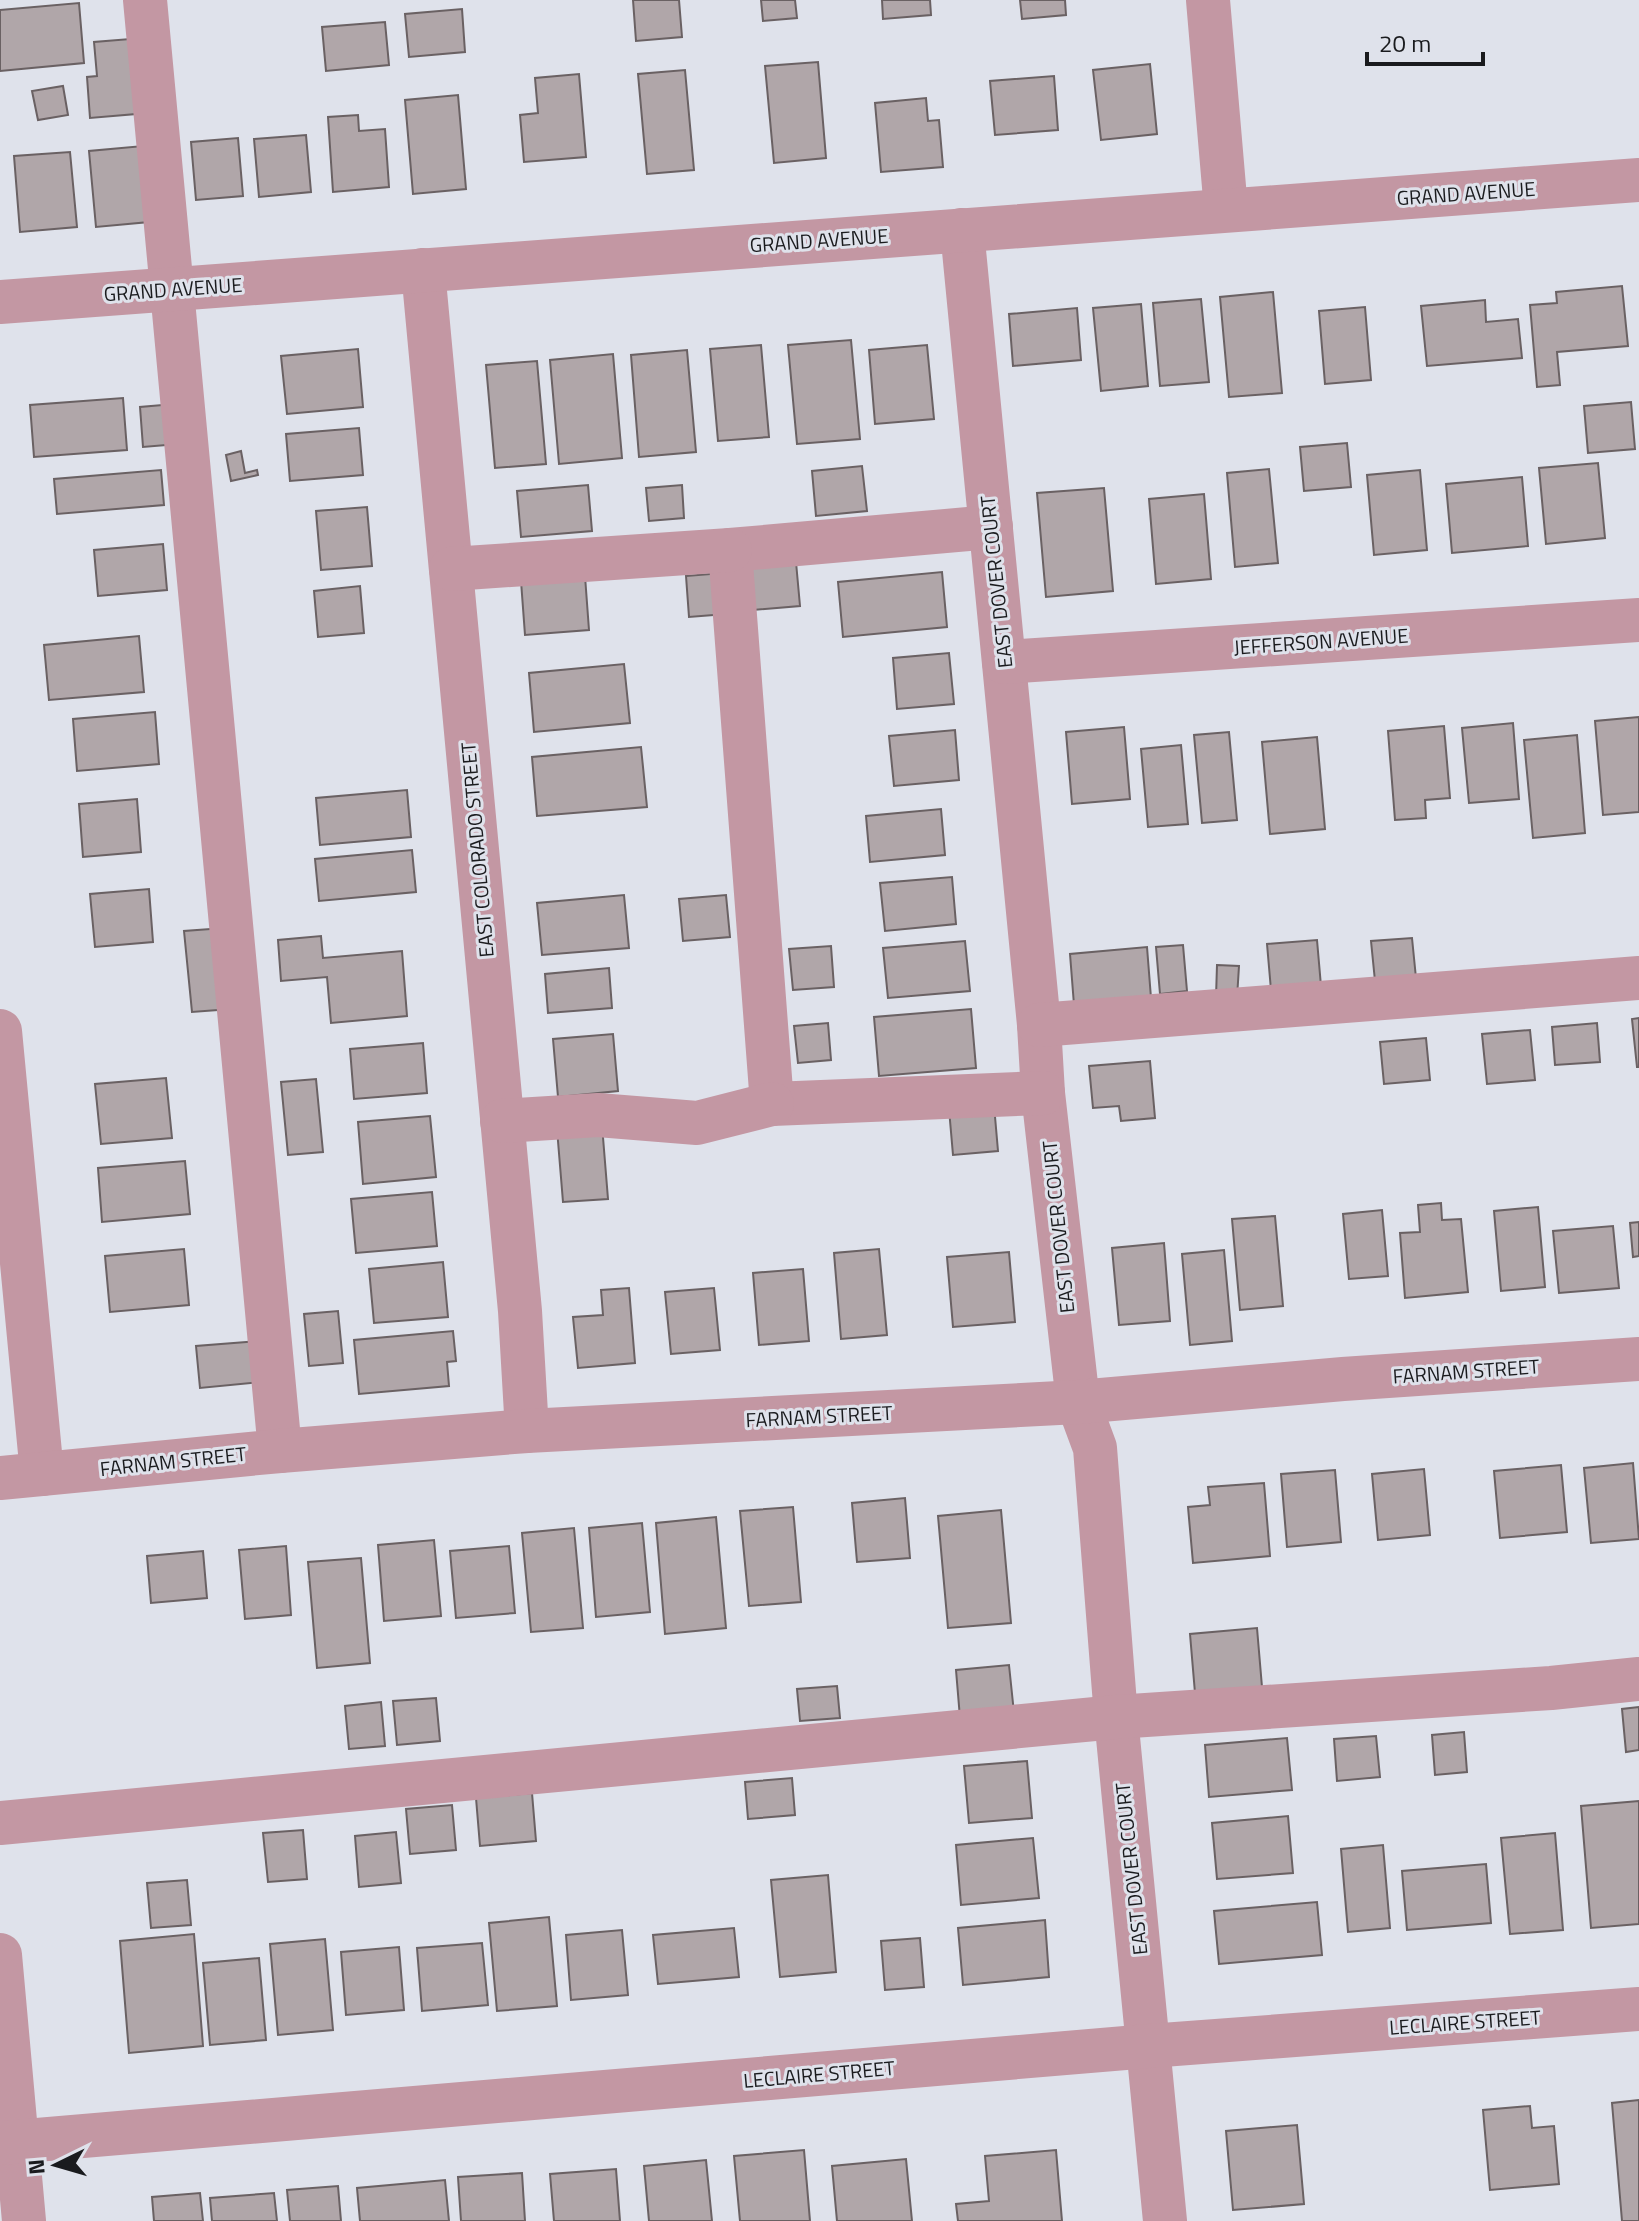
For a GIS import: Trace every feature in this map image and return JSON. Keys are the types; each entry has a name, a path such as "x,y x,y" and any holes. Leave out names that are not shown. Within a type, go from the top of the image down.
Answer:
{"street":[{"path":"145,0 280,1451"},
{"path":"1208,0 1226,210"},
{"name":"GRAND AVENUE","path":"0,302 1639,180"},
{"name":"EAST DOVER COURT","path":"962,230 1043,1093 1078,1402 1095,1448 1116,1717 1165,2221"},
{"name":"EAST COLORADO STREET","path":"423,270 520,1311 527,1431"},
{"path":"451,569 730,550 991,527"},
{"path":"730,550 772,1104"},
{"name":"JEFFERSON AVENUE","path":"1004,662 1639,620"},
{"path":"1039,1025 1639,978"},
{"path":"0,1031 21,1476"},
{"path":"502,1121 598,1115 697,1123 772,1104 1043,1093"},
{"name":"FARNAM STREET","path":"21,1476 527,1431 1078,1402 1343,1379 1639,1359"},
{"path":"0,1823 1116,1717 1551,1688 1639,1679"},
{"path":"0,1955 9,2143 24,2221"},
{"name":"LECLAIRE STREET","path":"9,2143 1149,2046 1639,2009"}],"building":[{"path":"633,0 679,0 682,37 636,41"},
{"path":"761,0 795,0 797,18 763,21"},
{"path":"882,0 930,0 931,15 883,19"},
{"path":"1020,0 1065,0 1066,15 1022,19"},
{"path":"79,3 84,63 0,71 0,10"},
{"path":"462,9 465,52 409,57 405,14"},
{"path":"385,22 389,65 326,71 322,27"},
{"path":"130,39 136,114 90,118 87,77 97,76 94,42"},
{"path":"818,62 826,158 774,163 765,66"},
{"path":"1150,64 1157,134 1101,140 1093,70"},
{"path":"685,70 694,170 647,174 638,74"},
{"path":"579,74 586,157 524,162 520,115 538,113 535,78"},
{"path":"1054,76 1058,130 995,135 990,81"},
{"path":"63,86 68,115 38,120 32,91"},
{"path":"458,95 466,189 413,194 405,100"},
{"path":"926,98 928,121 939,120 943,167 881,172 875,103"},
{"path":"358,115 359,131 385,129 389,187 333,192 328,117"},
{"path":"306,135 311,192 259,197 254,139"},
{"path":"238,138 243,196 196,200 191,142"},
{"path":"143,146 149,222 96,227 89,151"},
{"path":"70,152 77,227 20,232 14,156"},
{"path":"1622,286 1628,346 1557,352 1560,385 1537,387 1530,305 1557,303 1556,292"},
{"path":"1273,292 1282,393 1229,397 1220,297"},
{"path":"1201,299 1209,382 1160,386 1153,303"},
{"path":"1485,300 1486,322 1518,319 1522,358 1427,366 1421,306"},
{"path":"1141,304 1148,386 1101,391 1093,308"},
{"path":"1365,307 1371,380 1325,384 1319,311"},
{"path":"1077,308 1081,360 1013,366 1009,314"},
{"path":"851,340 860,439 797,444 788,345"},
{"path":"761,345 769,437 718,441 710,349"},
{"path":"927,345 934,419 875,424 869,350"},
{"path":"358,349 363,407 287,414 281,356"},
{"path":"687,350 696,452 639,457 631,355"},
{"path":"613,354 622,458 559,464 550,360"},
{"path":"537,361 546,464 495,468 486,365"},
{"path":"123,398 127,450 34,457 30,405"},
{"path":"1631,402 1635,449 1588,453 1584,406"},
{"path":"174,404 178,444 143,447 140,407"},
{"path":"359,428 363,475 290,481 286,434"},
{"path":"1347,443 1351,487 1304,491 1300,447"},
{"path":"241,451 245,473 257,470 258,475 231,481 226,455"},
{"path":"1598,463 1605,538 1546,544 1539,468"},
{"path":"862,466 867,511 816,516 812,471"},
{"path":"1269,469 1278,563 1235,567 1227,473"},
{"path":"161,470 164,505 57,514 54,479"},
{"path":"1420,470 1427,550 1374,555 1367,475"},
{"path":"1522,477 1528,546 1452,553 1446,484"},
{"path":"588,485 592,531 521,537 517,491"},
{"path":"682,485 684,518 649,521 646,488"},
{"path":"1104,488 1113,591 1046,597 1037,493"},
{"path":"1204,494 1211,579 1156,584 1149,499"},
{"path":"367,507 372,566 321,570 316,511"},
{"path":"163,544 167,590 98,596 94,550"},
{"path":"796,562 800,606 753,610 749,566"},
{"path":"942,572 947,627 843,637 838,582"},
{"path":"723,573 726,614 689,617 686,576"},
{"path":"585,576 589,630 525,635 521,581"},
{"path":"360,586 364,633 318,637 314,591"},
{"path":"139,636 144,692 49,700 44,645"},
{"path":"949,653 954,704 897,709 893,658"},
{"path":"624,664 630,723 534,732 529,673"},
{"path":"155,712 159,764 77,771 73,719"},
{"path":"1639,717 1639,812 1603,815 1595,721"},
{"path":"1513,723 1519,799 1469,803 1462,728"},
{"path":"1444,726 1450,798 1425,800 1426,818 1395,820 1388,731"},
{"path":"1124,727 1130,799 1072,804 1066,732"},
{"path":"955,730 959,780 894,786 889,736"},
{"path":"1229,732 1237,820 1202,823 1194,735"},
{"path":"1577,735 1585,833 1533,838 1524,740"},
{"path":"1317,737 1325,829 1270,834 1262,742"},
{"path":"1181,745 1188,824 1148,827 1141,749"},
{"path":"641,747 647,807 537,816 532,757"},
{"path":"407,790 411,837 320,845 316,798"},
{"path":"137,799 141,852 83,857 79,804"},
{"path":"941,809 945,855 870,862 866,816"},
{"path":"412,850 416,892 319,901 315,859"},
{"path":"952,877 956,924 885,931 880,883"},
{"path":"149,889 153,942 95,947 90,894"},
{"path":"624,895 629,948 542,955 537,903"},
{"path":"726,895 730,937 683,941 679,899"},
{"path":"224,928 231,1009 192,1012 184,931"},
{"path":"321,936 323,958 402,951 407,1016 331,1023 327,977 281,981 278,940"},
{"path":"1412,938 1416,978 1375,981 1371,941"},
{"path":"1317,940 1321,986 1271,990 1267,944"},
{"path":"965,941 970,991 888,998 883,948"},
{"path":"1183,945 1187,991 1160,994 1156,947"},
{"path":"831,946 834,987 793,990 789,949"},
{"path":"1147,947 1151,998 1074,1005 1070,954"},
{"path":"1217,965 1239,966 1237,998 1216,997"},
{"path":"609,968 612,1008 548,1013 545,974"},
{"path":"971,1009 976,1068 879,1076 874,1017"},
{"path":"1639,1018 1639,1067 1637,1067 1632,1019"},
{"path":"828,1023 831,1060 798,1063 794,1026"},
{"path":"1597,1023 1600,1062 1555,1065 1552,1027"},
{"path":"1530,1030 1535,1080 1487,1084 1482,1034"},
{"path":"613,1034 618,1091 558,1097 553,1039"},
{"path":"1426,1038 1430,1080 1384,1084 1380,1042"},
{"path":"423,1043 427,1093 354,1099 350,1049"},
{"path":"1150,1061 1155,1118 1121,1121 1119,1106 1093,1108 1089,1066"},
{"path":"166,1078 172,1138 101,1144 95,1084"},
{"path":"316,1079 323,1152 288,1155 281,1082"},
{"path":"994,1105 998,1151 953,1155 949,1109"},
{"path":"430,1116 436,1177 363,1184 358,1122"},
{"path":"602,1125 608,1199 563,1202 557,1129"},
{"path":"185,1161 190,1214 102,1222 98,1168"},
{"path":"432,1192 437,1246 356,1253 351,1199"},
{"path":"1441,1203 1442,1220 1461,1219 1468,1292 1405,1298 1400,1233 1420,1232 1418,1205"},
{"path":"1538,1207 1545,1287 1501,1291 1494,1211"},
{"path":"1382,1210 1388,1276 1349,1279 1343,1214"},
{"path":"1275,1216 1283,1306 1240,1310 1232,1219"},
{"path":"1639,1222 1639,1256 1633,1257 1630,1223"},
{"path":"1613,1226 1619,1288 1559,1293 1553,1231"},
{"path":"1164,1243 1170,1321 1119,1325 1112,1248"},
{"path":"184,1249 189,1305 110,1312 105,1256"},
{"path":"879,1249 887,1335 841,1339 834,1253"},
{"path":"1224,1250 1232,1341 1190,1345 1182,1254"},
{"path":"1009,1252 1015,1322 953,1327 947,1257"},
{"path":"443,1262 448,1317 374,1323 369,1269"},
{"path":"803,1269 809,1341 759,1345 753,1273"},
{"path":"629,1288 635,1363 578,1368 573,1317 603,1315 601,1290"},
{"path":"714,1288 720,1350 671,1354 665,1292"},
{"path":"338,1311 343,1363 309,1366 304,1314"},
{"path":"453,1331 456,1361 447,1362 449,1386 359,1394 354,1340"},
{"path":"258,1341 261,1382 200,1388 196,1346"},
{"path":"1633,1463 1639,1539 1591,1543 1584,1468"},
{"path":"1561,1465 1567,1532 1500,1538 1494,1471"},
{"path":"1424,1469 1430,1535 1378,1540 1372,1474"},
{"path":"1335,1470 1341,1542 1287,1547 1281,1474"},
{"path":"1264,1483 1270,1556 1193,1563 1188,1507 1210,1505 1208,1487"},
{"path":"905,1498 910,1558 857,1562 852,1503"},
{"path":"793,1507 801,1602 749,1606 740,1511"},
{"path":"1001,1510 1011,1623 948,1628 938,1516"},
{"path":"716,1517 726,1628 665,1634 656,1523"},
{"path":"642,1523 650,1612 596,1617 589,1528"},
{"path":"574,1528 583,1628 531,1632 522,1533"},
{"path":"434,1540 441,1616 384,1621 378,1545"},
{"path":"286,1546 291,1615 245,1619 239,1550"},
{"path":"509,1546 515,1613 456,1618 450,1551"},
{"path":"203,1551 207,1598 151,1603 147,1556"},
{"path":"361,1558 370,1663 317,1668 308,1562"},
{"path":"1257,1628 1262,1687 1195,1693 1190,1634"},
{"path":"1009,1665 1014,1713 960,1718 956,1670"},
{"path":"837,1686 840,1718 800,1721 797,1689"},
{"path":"436,1698 440,1741 397,1745 393,1701"},
{"path":"381,1702 385,1746 349,1749 345,1706"},
{"path":"1639,1707 1639,1750 1626,1752 1622,1709"},
{"path":"1464,1732 1467,1772 1435,1775 1432,1735"},
{"path":"1376,1736 1380,1777 1337,1781 1334,1739"},
{"path":"1287,1738 1292,1790 1209,1797 1205,1745"},
{"path":"1027,1761 1032,1818 969,1823 964,1766"},
{"path":"792,1778 795,1815 748,1819 745,1782"},
{"path":"532,1793 536,1841 480,1846 476,1798"},
{"path":"1639,1801 1639,1924 1591,1928 1581,1806"},
{"path":"452,1805 456,1850 410,1854 406,1809"},
{"path":"1288,1816 1293,1873 1217,1879 1212,1823"},
{"path":"303,1830 307,1879 268,1882 263,1833"},
{"path":"396,1832 401,1883 359,1887 355,1836"},
{"path":"1555,1833 1563,1930 1510,1934 1501,1838"},
{"path":"1033,1838 1039,1898 961,1905 956,1845"},
{"path":"1383,1845 1390,1928 1348,1932 1341,1849"},
{"path":"1486,1864 1491,1923 1407,1930 1402,1871"},
{"path":"828,1875 836,1972 780,1977 771,1880"},
{"path":"187,1880 191,1925 151,1928 147,1883"},
{"path":"1317,1902 1322,1955 1219,1964 1214,1911"},
{"path":"549,1917 557,2006 497,2011 489,1923"},
{"path":"1045,1920 1049,1977 963,1985 958,1928"},
{"path":"734,1928 739,1977 658,1984 653,1935"},
{"path":"622,1930 628,1995 571,2000 566,1935"},
{"path":"194,1934 203,2046 129,2053 120,1941"},
{"path":"920,1938 924,1987 885,1990 881,1941"},
{"path":"325,1939 333,2030 278,2035 270,1944"},
{"path":"482,1943 488,2005 422,2011 417,1948"},
{"path":"399,1947 404,2010 346,2015 341,1952"},
{"path":"259,1958 266,2040 210,2045 203,1963"},
{"path":"1639,2100 1639,2221 1622,2221 1612,2103"},
{"path":"1530,2106 1532,2128 1554,2126 1559,2184 1490,2190 1483,2110"},
{"path":"1297,2125 1304,2204 1233,2210 1226,2131"},
{"path":"804,2150 810,2221 740,2221 734,2156"},
{"path":"1056,2150 1062,2221 958,2221 956,2204 989,2201 985,2156"},
{"path":"906,2159 912,2221 837,2221 832,2166"},
{"path":"706,2160 712,2221 649,2221 644,2166"},
{"path":"616,2169 620,2221 554,2221 550,2174"},
{"path":"522,2173 525,2221 461,2221 458,2177"},
{"path":"445,2180 449,2221 360,2221 357,2188"},
{"path":"338,2186 341,2221 290,2221 287,2190"},
{"path":"200,2193 203,2221 154,2221 152,2197"},
{"path":"274,2193 277,2221 212,2221 210,2198"}]}
